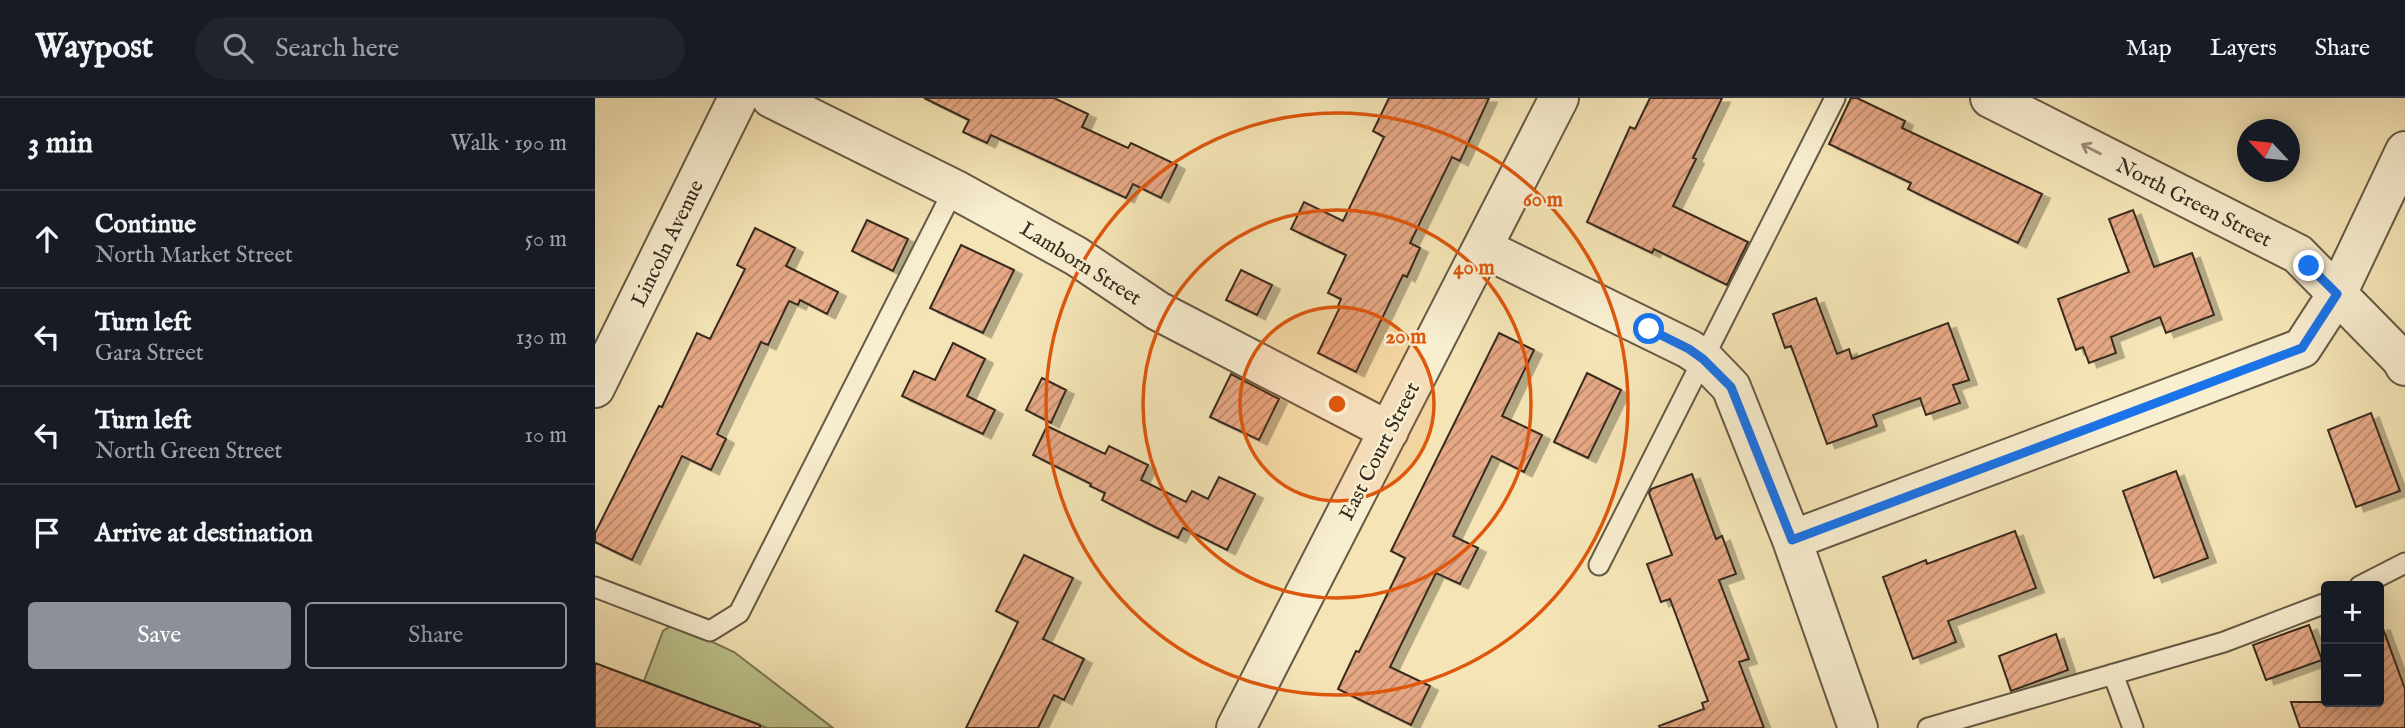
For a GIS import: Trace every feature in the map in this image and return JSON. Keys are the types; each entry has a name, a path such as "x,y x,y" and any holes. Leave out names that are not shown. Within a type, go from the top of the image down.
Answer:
{"street":[{"name":"Lincoln Avenue","path":"595,388 739,98"},
{"name":"Lamborn Street","path":"771,98 954,189 1076,256 1158,311 1389,431"},
{"name":"East Court Street","path":"1236,728 1559,98"},
{"name":"North Green Street","path":"1990,98 2298,254 2405,366"},
{"path":"1792,540 2302,348 2337,294 2405,151"},
{"path":"1483,248 1689,349 1731,387 1792,540 1859,728"}],"lane":[{"path":"1599,565 1835,98"},
{"path":"595,587 710,631 739,613 954,189"},
{"path":"2370,581 2405,563"},
{"path":"1928,728 2224,642 2321,605"},
{"path":"2113,674 2133,728"}],"green space":[{"path":"674,624 734,652 833,728 767,728 644,681 663,631"}],"building":[{"path":"924,98 1054,98 1088,114 1082,127 1128,148 1131,143 1177,165 1161,198 1133,184 1126,198 991,135 987,143 963,132 969,120"},
{"path":"1389,98 1489,98 1460,161 1452,157 1410,243 1420,248 1407,277 1403,275 1356,372 1318,353 1340,307 1338,306 1341,299 1328,293 1346,255 1291,229 1304,202 1343,221 1384,137 1373,131"},
{"path":"1650,98 1722,98 1673,206 1748,242 1727,285 1654,249 1652,253 1587,222 1630,127 1635,129"},
{"path":"1851,98 1857,98 1905,121 1902,128 2042,194 2018,243 1908,189 1911,183 1829,144"},
{"path":"2133,210 2154,267 2192,253 2214,315 2166,333 2160,317 2111,337 2116,353 2089,363 2083,347 2076,350 2058,299 2129,272 2109,219"},
{"path":"867,220 908,239 893,271 852,251"},
{"path":"755,228 795,248 786,266 838,292 827,314 800,300 798,305 789,301 768,345 761,342 717,434 726,439 711,470 682,456 632,560 595,542 595,533 659,406 662,407 697,333 710,339 745,269 737,265"},
{"path":"961,245 1014,270 983,333 930,308"},
{"path":"1241,270 1272,285 1257,315 1226,300"},
{"path":"1816,298 1837,354 1849,349 1852,359 1948,323 1969,380 1953,385 1960,403 1926,415 1920,398 1873,415 1877,426 1827,444 1791,346 1785,348 1773,314"},
{"path":"1499,333 1534,350 1502,416 1542,435 1524,472 1492,456 1453,536 1478,548 1460,584 1436,573 1390,667 1430,686 1411,725 1338,689 1405,558 1391,551"},
{"path":"953,343 985,359 967,396 995,410 983,434 902,396 914,371 935,380"},
{"path":"1587,373 1621,390 1588,458 1554,442"},
{"path":"1231,374 1279,399 1259,440 1210,417"},
{"path":"1042,378 1066,390 1051,423 1026,410"},
{"path":"2371,413 2400,491 2356,507 2328,430"},
{"path":"1047,426 1105,454 1109,446 1148,465 1141,480 1186,502 1192,491 1208,499 1219,477 1255,494 1227,550 1183,528 1178,538 1102,500 1105,493 1033,455"},
{"path":"2176,471 2208,558 2154,578 2123,491"},
{"path":"1692,474 1716,539 1722,536 1736,574 1719,580 1749,659 1739,662 1764,728 1659,726 1704,709 1702,703 1708,701 1670,599 1661,602 1647,564 1672,555 1649,493 1651,489"},
{"path":"2015,531 2036,588 1948,621 1956,642 1913,659 1883,577 1926,560 1927,564"},
{"path":"1024,555 1073,578 1043,639 1084,659 1064,700 1054,695 1038,728 966,728 1018,622 996,611"},
{"path":"2309,625 2321,660 2266,680 2253,645"},
{"path":"2384,631 2405,689 2405,728 2300,728 2291,702 2321,702 2321,707 2384,707"},
{"path":"2056,634 2068,670 2011,691 1999,656"},
{"path":"595,663 760,725 760,728 595,728"}],"route":[{"path":"1649,329 1689,349 1731,387 1792,540 2302,348 2337,294 2309,266"}]}
